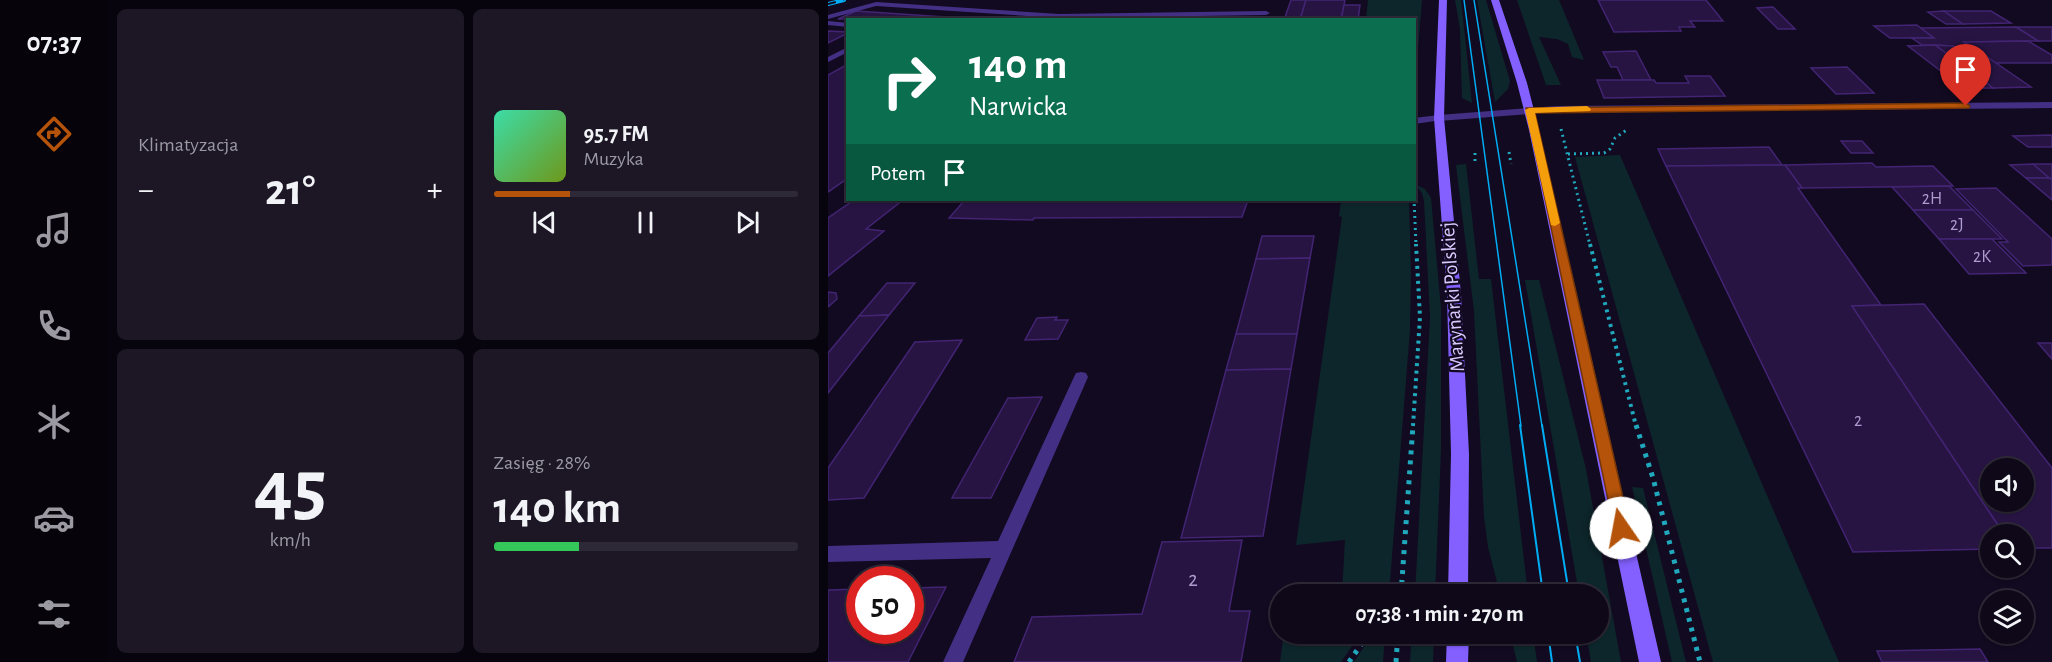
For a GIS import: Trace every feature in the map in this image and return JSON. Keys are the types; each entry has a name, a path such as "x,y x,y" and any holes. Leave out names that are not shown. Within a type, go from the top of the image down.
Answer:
{"main road":[{"name":"Marynarki Polskiej","path":"1443,0 1439,118 1454,294 1460,454 1458,584"},
{"path":"1495,0 1529,110 1650,662"},
{"path":"1457,662 1458,644"}],"street":[{"path":"1439,118 1529,110 2052,105"}],"lane":[{"path":"828,17 838,12 876,4 1080,17 1266,13"},
{"path":"828,23 846,25"},
{"path":"828,60 846,50"},
{"path":"1416,121 1439,118"},
{"path":"953,662 1081,377"},
{"path":"828,554 1005,549"}],"path":[{"path":"1558,117 1641,446 1653,478 1700,662"},
{"path":"1568,154 1604,153 1610,149 1615,138 1631,127"},
{"path":"1509,152 1511,164"},
{"path":"1475,153 1475,164"},
{"path":"1402,584 1420,317 1414,201"},
{"path":"1348,662 1361,644"},
{"path":"1396,662 1397,644"}],"green space":[{"path":"1368,0 1422,0 1416,76 1416,18 1366,18"},
{"path":"1455,0 1461,0 1472,103 1462,98 1460,29"},
{"path":"1477,0 1486,0 1510,81 1508,89 1495,102"},
{"path":"1517,0 1559,0 1584,60 1572,57 1568,44 1557,39 1539,37 1561,85 1546,85"},
{"path":"1620,155 1839,662 1713,662 1575,157"},
{"path":"1466,164 1479,279 1491,279 1527,584 1497,584 1488,547 1484,517 1474,311 1456,165"},
{"path":"1416,184 1425,189 1431,198 1441,309 1441,450 1435,584 1416,584 1430,317 1424,201"},
{"path":"1341,201 1409,201 1410,330 1390,584 1343,584 1345,540 1296,545 1342,217 1339,216"},
{"path":"1525,280 1539,280 1586,469 1607,584 1577,584"},
{"path":"1632,487 1643,488 1686,662 1672,662"},
{"path":"1609,596 1621,662 1591,662 1588,644 1609,644"},
{"path":"1282,644 1353,644 1341,662 1280,662"},
{"path":"1366,644 1384,644 1383,662 1354,662"},
{"path":"1411,644 1434,644 1433,662 1410,662"},
{"path":"1513,644 1535,644 1537,662 1517,662"}],"building":[{"path":"1291,0 1306,0 1301,18 1285,18"},
{"path":"1306,0 1345,0 1341,18 1301,18"},
{"path":"1598,0 1706,0 1723,21 1690,21 1695,27 1679,27 1681,31 1614,32"},
{"path":"1344,5 1360,5 1358,18 1341,18"},
{"path":"1773,7 1795,29 1778,29 1757,8"},
{"path":"856,11 961,18 846,18 838,19"},
{"path":"1944,11 1963,24 1946,24 1928,12"},
{"path":"1944,11 1991,11 2011,23 1963,24"},
{"path":"1917,25 1934,38 1890,38 1874,26"},
{"path":"2016,27 2052,27 2052,41 2038,41"},
{"path":"2016,27 2038,41 1964,42 1974,48 1958,49 1953,46 1922,45 1912,38 1934,38 1921,28"},
{"path":"828,31 846,32 846,34 828,43"},
{"path":"2028,41 2052,55 2052,63 1995,63 1964,42"},
{"path":"1935,45 1953,46 1958,49 1974,48 2031,87 1993,88"},
{"path":"1935,45 1993,88 1963,88 1908,46"},
{"path":"1636,51 1651,80 1623,80 1617,67 1611,67 1603,52"},
{"path":"846,65 846,179 828,192 828,75"},
{"path":"1847,67 1874,93 1836,94 1811,68"},
{"path":"1685,76 1710,76 1725,96 1604,98 1597,80 1654,80 1656,83 1689,83"},
{"path":"2052,135 2052,147 2028,147 2013,136"},
{"path":"1841,141 1862,141 1873,153 1851,153"},
{"path":"1769,147 1782,165 1666,166 1658,149"},
{"path":"1872,163 1876,167 1933,166 1953,186 1802,188 1785,165"},
{"path":"2033,164 2052,164 2052,178 2049,178"},
{"path":"2033,164 2049,178 2026,178 2010,165"},
{"path":"1785,165 1802,188 1798,188 1881,305 1852,306 1980,498 1980,512 1989,512 1997,524 1980,524 1980,549 1853,552 1666,166"},
{"path":"2026,178 2052,180 2052,200"},
{"path":"1949,186 1973,210 1913,210 1892,187"},
{"path":"1996,188 2052,239 2052,265 2023,266 1999,242 2008,242 1956,189"},
{"path":"853,201 902,201 866,229 884,231 828,276 828,218"},
{"path":"964,201 1248,201 1242,217 1034,218 1033,220 949,218"},
{"path":"1913,210 1973,210 2002,239 1939,239"},
{"path":"1262,236 1314,236 1310,258 1256,259"},
{"path":"1939,239 1992,239 2026,273 1969,274"},
{"path":"1310,258 1297,334 1236,334 1256,259"},
{"path":"887,283 915,283 889,315 859,316"},
{"path":"828,292 836,293 837,299 828,307"},
{"path":"1924,304 2052,468 2052,548 2034,548 2034,524 1997,524 1989,512 2034,512 2034,458 1980,458 1980,498 1852,306"},
{"path":"889,315 828,393 828,353 859,316"},
{"path":"1057,317 1055,320 1068,320 1058,339 1025,340 1037,318"},
{"path":"1236,334 1297,334 1291,369 1226,370"},
{"path":"962,340 864,498 828,500 828,468 915,342"},
{"path":"2038,343 2052,343 2052,359"},
{"path":"1291,369 1263,536 1181,538 1226,370"},
{"path":"1042,397 991,498 952,498 1008,398"},
{"path":"1242,540 1229,611 1250,611 1241,662 1014,662 1032,617 1142,614 1162,542"},
{"path":"946,587 924,630 924,588"},
{"path":"846,589 846,644 917,644 908,662 828,662 828,590"},
{"path":"1980,649 1988,662 1882,662 1877,651"}],"tram line":[{"path":"1464,0 1521,426"},
{"path":"1474,0 1542,426"},
{"path":"1520,425 1542,584"},
{"path":"1542,425 1567,584"},
{"path":"1550,644 1552,662"},
{"path":"1577,644 1580,662"}],"railway":[{"path":"828,4 844,0"}],"slow traffic":[{"path":"1555,223 1529,110 1587,109"}],"route":[{"path":"1621,528 1529,110 1966,106"}]}
